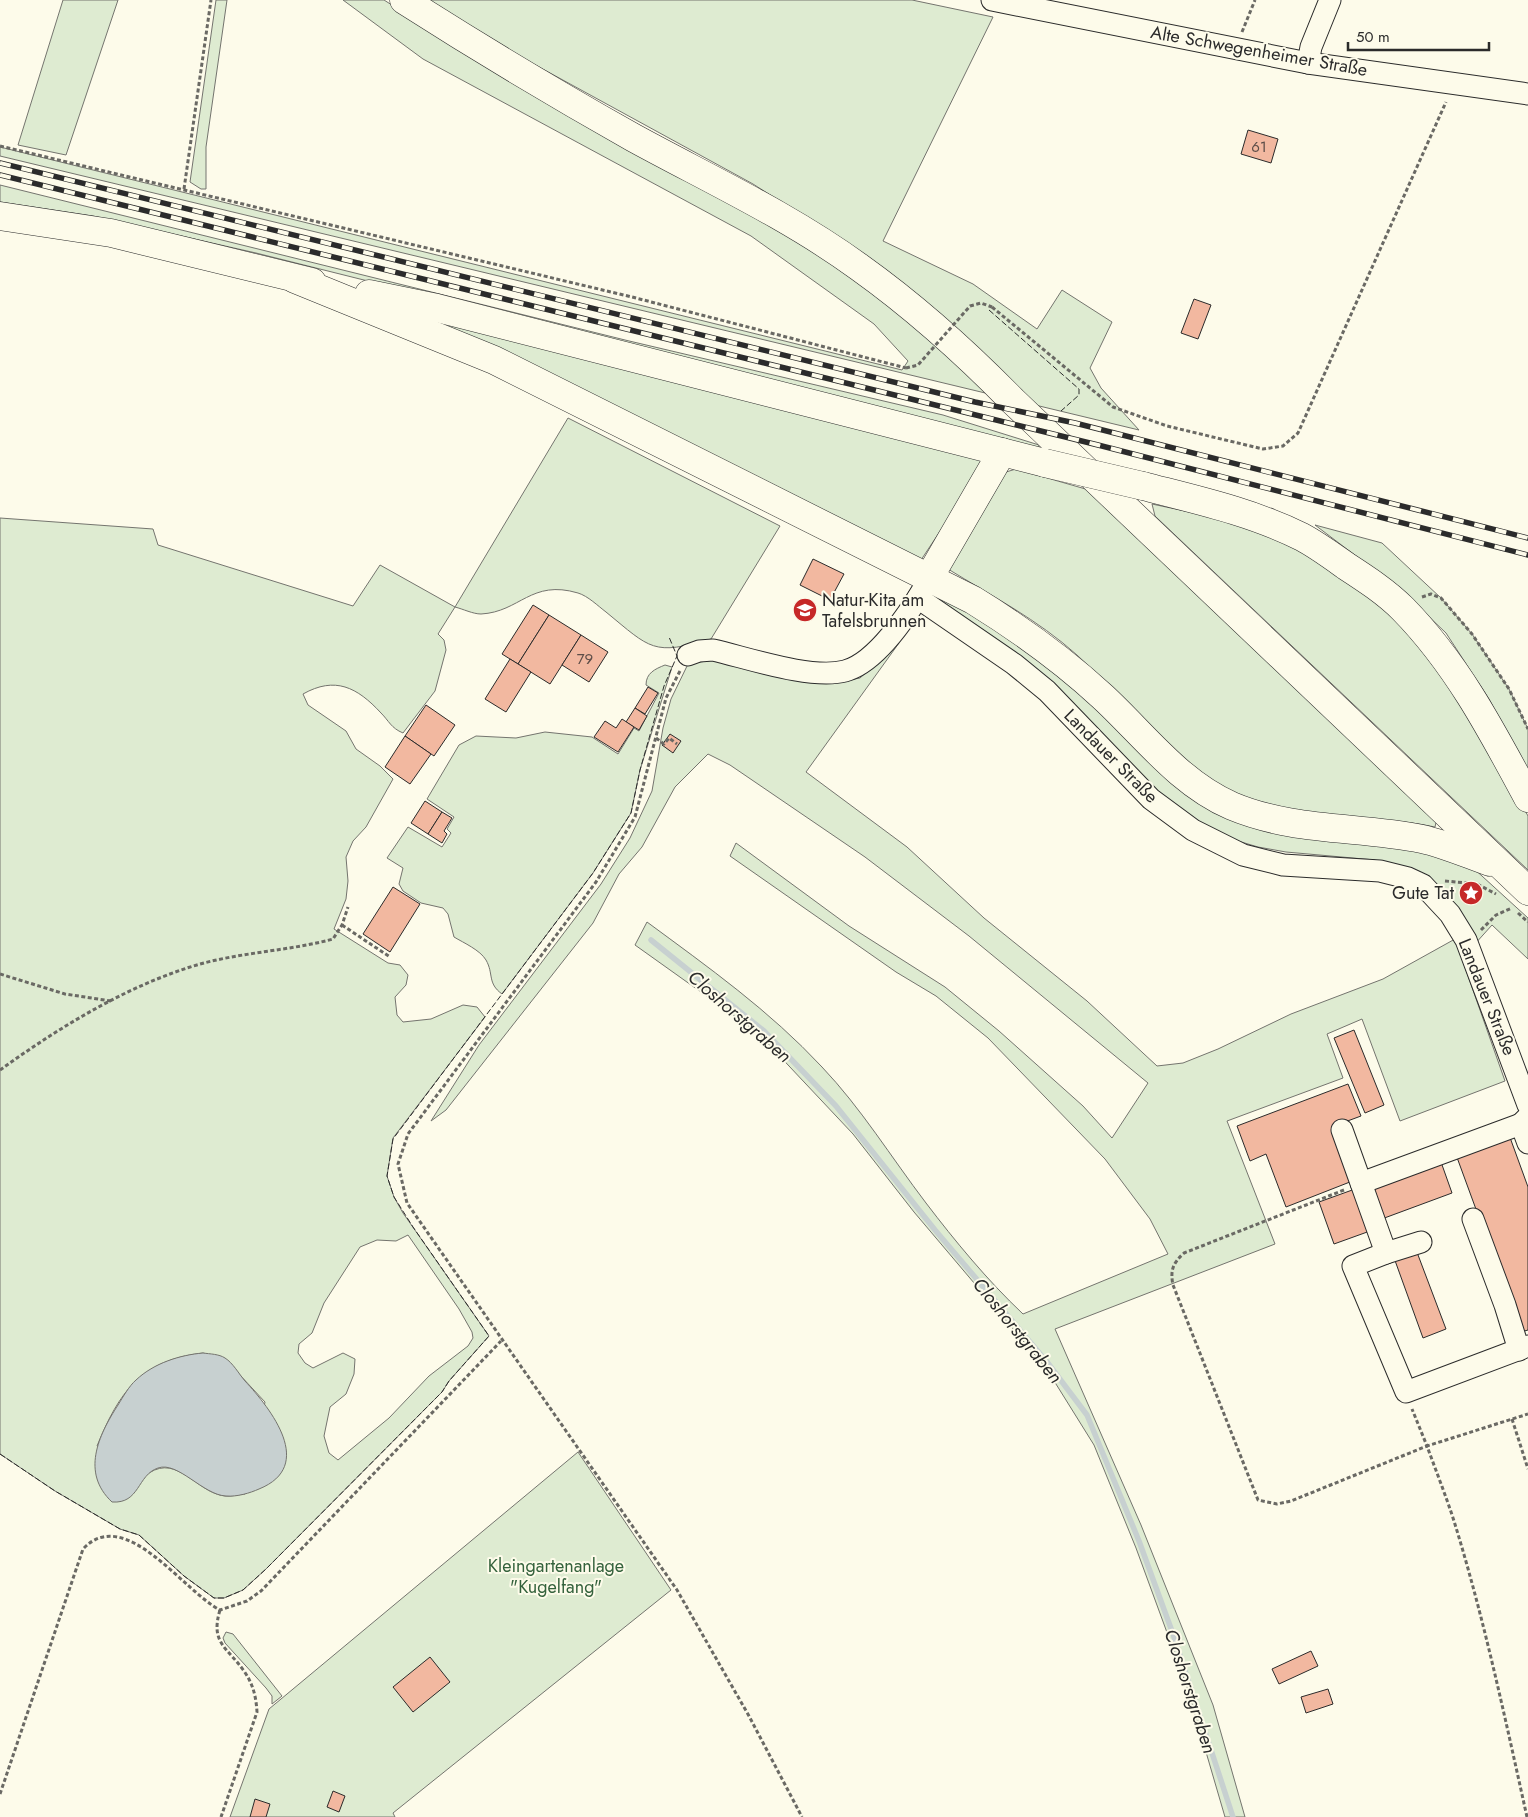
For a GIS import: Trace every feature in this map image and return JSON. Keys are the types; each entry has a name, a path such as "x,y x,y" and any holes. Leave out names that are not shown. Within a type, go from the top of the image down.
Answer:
{"main road":[{"path":"404,0 633,137 738,193 828,246 902,298 976,364 1012,401 1498,865 1516,901"},
{"path":"0,216 112,233 295,279 437,308 1044,463 1144,486 1232,510 1303,538 1380,588 1403,608 1451,666 1475,702 1528,798"},
{"path":"295,279 494,360 924,587 1017,627 1065,662 1176,769 1203,790 1231,805 1260,816 1297,826 1420,838 1498,865"},
{"path":"924,587 1002,452"}],"lane":[{"name":"Alte Schwegenheimer Straße","path":"992,0 1308,63 1528,94"},
{"path":"1308,63 1311,47 1330,0"},
{"path":"688,654 699,650 713,650 804,672 826,674 845,671 864,662 877,650 924,587"},
{"name":"Landauer Straße","path":"924,587 1047,691 1151,799 1193,830 1243,855 1283,865 1380,870 1408,878 1423,885 1450,914 1469,946 1526,1116"},
{"path":"1360,1183 1526,1116"},
{"path":"1342,1130 1386,1253"},
{"path":"1421,1242 1353,1266 1406,1392 1523,1348 1473,1220"}],"path":[{"path":"184,189 211,0"},
{"path":"1236,49 1255,0"},
{"path":"0,146 632,297 906,368 918,365 970,306 981,303 992,307 1113,407 1167,426 1263,450 1283,446 1298,433 1455,84"},
{"path":"1403,608 1418,598 1430,594 1441,598 1472,634 1509,689 1528,729"},
{"path":"688,654 666,698 635,817 596,882 408,1134 398,1164 407,1203 501,1340 582,1451 677,1590 749,1716 802,1817"},
{"path":"656,738 664,744 669,738 677,744"},
{"path":"1423,885 1459,880 1477,884 1503,899"},
{"path":"1469,946 1488,922 1516,901 1528,922"},
{"path":"0,1070 68,1023 112,1001 188,968 262,951 307,946 333,939 342,925 348,907"},
{"path":"342,925 390,957"},
{"path":"0,974 65,994 112,1001"},
{"path":"1360,1183 1184,1253 1174,1262 1170,1274 1258,1500 1278,1504 1291,1501 1427,1446 1528,1414"},
{"path":"0,1794 83,1549 88,1544 105,1536 121,1537 136,1543 206,1603 220,1610 247,1601 261,1592 501,1340"},
{"path":"1406,1392 1454,1520 1495,1673 1527,1817"},
{"path":"1512,1419 1528,1470"},
{"path":"220,1610 216,1623 217,1635 222,1648 242,1669 250,1682 256,1695 257,1712 221,1817"}],"green space":[{"path":"63,0 118,0 66,155 18,145"},
{"path":"216,0 227,0 206,147 206,189 201,189 190,182"},
{"path":"343,0 384,0 428,28 855,249 753,184 497,44 425,0 912,0 993,17 883,241 973,284 1037,329 1062,290 1112,322 1090,368 1101,388 1139,430 0,156 0,147 902,370 908,361 874,324 751,236 423,59"},
{"path":"0,185 625,340 943,415 1039,445 1039,449 256,253 93,216 0,202"},
{"path":"434,320 979,457 984,465 921,560"},
{"path":"568,418 780,526 711,639 692,644 664,648 654,646 633,634 585,596 562,590 548,590 537,593 494,612 478,614 455,607"},
{"path":"1016,469 1096,492 1437,818 1435,827 1298,813 1271,808 1245,800 1220,789 1180,761 1094,672 1062,642 1014,609 948,569 1006,472"},
{"path":"1152,504 1246,524 1291,542 1415,630 1480,729 1528,816 1528,870 1155,516"},
{"path":"0,518 153,529 158,545 353,606 380,565 455,607 438,634 444,640 446,650 435,691 403,733 393,727 372,704 345,687 325,686 303,694 308,705 346,731 356,749 380,766 393,779 366,827 353,841 346,857 348,881 346,899 334,929 388,963 400,965 408,975 406,985 395,997 397,1015 403,1022 431,1019 463,1005 477,1007 485,1017 393,1138 387,1176 394,1197 403,1213 489,1336 449,1381 442,1392 266,1569 243,1590 224,1598 214,1598 184,1576 139,1535 120,1529 55,1491 0,1454","holes":["408,1235 459,1309 472,1332 473,1338 468,1346 429,1376 389,1418 338,1460 329,1453 324,1436 330,1407 346,1394 354,1374 355,1359 343,1353 313,1368 305,1363 298,1353 299,1344 312,1333 324,1303 360,1247 377,1240 396,1241","203,1353 225,1359 265,1402 245,1494 227,1496 215,1493 178,1471 169,1468 159,1468 149,1473 97,1446 114,1410 135,1382 148,1371 163,1363"]},
{"path":"1315,525 1382,543 1441,598 1472,634 1509,689 1528,729 1528,773 1489,699 1446,633 1401,590"},
{"path":"938,593 1015,633 1184,783 1471,866 1528,918 1528,959 1492,925 1474,945 1467,931 1375,860 1286,852 1258,847 1238,841 1183,813 937,598"},
{"path":"899,643 806,772 907,847 984,918 1087,1001 1157,1066 1183,1063 1218,1049 1291,1014 1383,979 1455,939 1505,1081 1400,1121 1362,1019 1327,1034 1343,1078 1227,1121 1275,1244 1055,1329 1141,1525 1213,1705 1245,1817 1225,1817 1187,1687 1136,1548 1094,1445 1046,1368 914,1212 853,1134 757,1032 635,945 647,922 738,990 781,1027 822,1067 850,1099 960,1246 1023,1314 1168,1254 1150,1219 1105,1159 988,1038 936,996 896,972 730,856 736,843 849,926 945,987 999,1031 1083,1106 1112,1138 1148,1083 969,936 865,857 730,765 708,754 675,787 642,847 619,874 593,923 446,1110 431,1121 479,1045 601,884 630,838 652,791 663,728 671,699 688,664 713,660 833,683 860,678"},
{"path":"665,665 672,667 640,770 631,813 593,873 502,994 492,982 488,965 483,956 454,937 448,914 443,908 421,903 403,891 399,884 403,868 387,858 408,827 442,847 451,833 447,829 454,817 427,799 459,745 476,736 516,738 545,732 592,737 618,754 634,728 639,731 659,693 646,685 649,674"},
{"name":"Kleingartenanlage \"Kugelfang\"","path":"578,1452 671,1590 393,1813 395,1817 230,1817 269,1709"},
{"path":"226,1632 233,1634 282,1696 272,1704 272,1696 266,1688 225,1643 223,1638"}],"shaded area":[{"path":"203,1353 214,1354 228,1360 266,1406 276,1421 283,1437 286,1452 285,1466 276,1479 259,1489 230,1496 208,1490 174,1469 158,1468 146,1477 128,1499 112,1502 103,1491 97,1479 95,1467 99,1442 111,1417 133,1382 143,1374 168,1361"}],"building":[{"path":"1248,130 1278,139 1271,163 1241,154"},
{"path":"1194,299 1211,305 1198,339 1181,333"},
{"path":"813,559 844,574 830,600 800,585"},
{"path":"533,605 549,615 518,664 502,654"},
{"path":"549,615 581,635 550,684 518,664"},
{"path":"581,635 608,652 589,682 562,665"},
{"path":"510,659 531,672 506,712 485,699"},
{"path":"648,687 658,693 645,714 635,708"},
{"path":"426,705 455,725 434,756 405,736"},
{"path":"635,708 647,716 639,730 626,722"},
{"path":"622,719 634,727 618,752 594,737 605,721 616,728"},
{"path":"670,734 681,741 673,753 662,745"},
{"path":"405,736 431,754 410,784 385,767"},
{"path":"425,801 442,812 428,834 411,823"},
{"path":"442,812 452,818 444,831 447,834 442,843 428,834"},
{"path":"393,887 420,904 390,952 363,934"},
{"path":"1354,1030 1384,1105 1365,1113 1334,1038"},
{"path":"1348,1084 1361,1116 1334,1126 1355,1180 1286,1207 1266,1154 1250,1161 1237,1126"},
{"path":"1508,1132 1528,1187 1528,1330 1521,1332 1455,1152"},
{"path":"1441,1162 1452,1193 1379,1220 1368,1189"},
{"path":"1355,1189 1370,1231 1334,1244 1319,1202"},
{"path":"1415,1247 1446,1329 1423,1338 1393,1255"},
{"path":"1311,1651 1318,1666 1279,1684 1272,1669"},
{"path":"430,1657 450,1682 413,1712 393,1687"},
{"path":"1328,1689 1333,1704 1306,1713 1301,1697"},
{"path":"333,1791 345,1796 339,1812 327,1807"},
{"path":"255,1799 270,1804 266,1817 250,1817"}],"waterway":[{"name":"Closhorstgraben","path":"651,940 764,1031 836,1106 935,1230 1047,1362 1087,1415 1139,1541 1173,1634 1233,1817"}],"railway":[{"path":"0,163 975,402 1075,423 1528,538"},
{"path":"0,175 1098,445 1528,555"}],"fence":[{"path":"989,310 1079,389 1079,395 1061,411"},
{"path":"0,1454 55,1491 120,1529 139,1535 184,1576 214,1598 224,1598 243,1590 266,1569 442,1392 449,1381 489,1336 394,1197 387,1176 393,1139 593,873 631,813 640,770 664,686 677,656 669,637"}],"place":[{"name":"Natur-Kita am Tafelsbrunnen","path":"805,610"},
{"name":"Gute Tat","path":"1471,893"}]}
